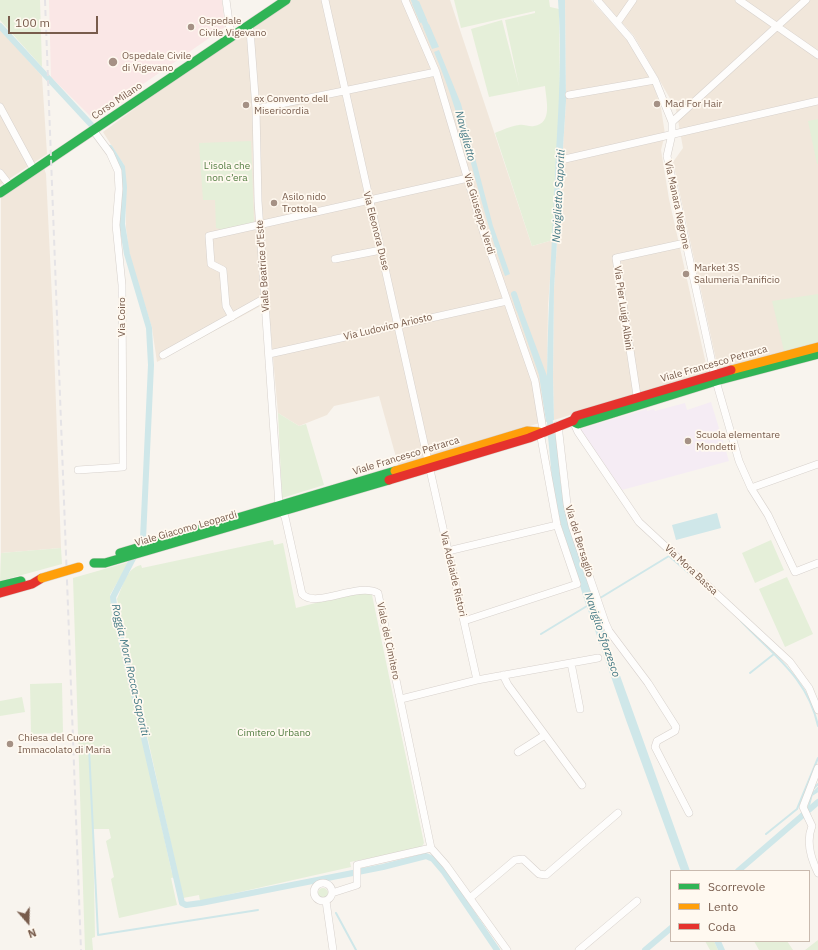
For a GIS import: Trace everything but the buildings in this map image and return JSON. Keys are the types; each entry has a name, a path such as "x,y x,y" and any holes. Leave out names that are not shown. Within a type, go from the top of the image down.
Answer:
{"main road":[{"name":"Corso Milano","path":"0,193 286,0"},
{"name":"Viale Francesco Petrarca","path":"281,509 428,465 527,431 548,429 573,421 578,424 638,401 818,347"},
{"name":"Viale Francesco Petrarca","path":"715,378 818,354"},
{"name":"Viale Giacomo Leopardi","path":"0,593 32,584 42,578 94,563 105,564 129,553 145,548 281,509"},
{"name":"Viale Giacomo Leopardi","path":"0,586 31,578 42,578"}],"street":[{"path":"226,0 231,37"},
{"name":"Via Eleonora Duse","path":"325,0 368,200 382,250 428,465"},
{"name":"Via Giuseppe Verdi","path":"405,0 436,72 484,234 535,381 548,429"},
{"name":"Via Manara Negrone","path":"596,0 630,38 655,80 672,122 672,134 667,156 715,378 740,461 751,488 768,515 795,572 818,563"},
{"path":"617,23 633,0"},
{"path":"739,0 818,55"},
{"path":"672,122 806,0"},
{"name":"Viale Beatrice d'Este","path":"247,26 250,30 256,108 260,225 281,509"},
{"path":"256,108 436,72"},
{"path":"569,95 655,80"},
{"path":"565,159 818,101"},
{"path":"0,107 34,170"},
{"name":"Via Coiro","path":"78,470 123,467 122,285 116,225 119,189 118,170 95,128"},
{"path":"0,173 10,186"},
{"path":"232,317 226,306 223,270 211,264 208,236 468,178"},
{"name":"Via Pier Luigi Albini","path":"638,401 616,258 685,243"},
{"path":"336,260 382,250"},
{"path":"163,355 265,298"},
{"name":"Via Ludovico Ariosto","path":"269,354 507,301"},
{"name":"Via Mora Bassa","path":"573,421 578,432 639,522 790,662 809,688 818,710"},
{"path":"464,621 577,584 557,525 548,429"},
{"name":"Via del Bersaglio","path":"548,429 569,511 609,631 648,683 676,727 676,731 657,741 655,747 689,813"},
{"path":"751,488 818,464"},
{"name":"Via Adelaide Ristori","path":"428,465 477,680"},
{"name":"Viale del Cimitero","path":"281,509 302,594 305,597 313,599 361,590 372,590 378,593 431,848"},
{"path":"448,551 557,525"},
{"path":"401,699 477,680 598,658"},
{"path":"571,663 580,710"},
{"path":"503,675 508,685 582,785"},
{"path":"518,752 545,735"},
{"path":"818,768 804,801 804,810 810,819 812,826 810,831 810,847 818,873"},
{"path":"470,898 515,860 520,859 527,861 539,874 546,874 618,813"},
{"path":"332,893 357,885 357,865 431,848 470,898 507,950"},
{"path":"324,883 330,886 332,893 330,898 326,901 319,901 314,897 315,887 324,883"},
{"path":"326,901 326,914 333,950"},
{"path":"579,950 637,902"}],"shaded area":[{"name":"Ospedale Civile di Vigevano","path":"49,0 222,0 225,27 93,119 51,77"},
{"path":"290,0 450,0 532,246 553,240 548,306 547,377 540,379 546,422 399,468 379,396 334,406 327,415 299,426 278,413 268,302 157,362 152,328 130,258 126,228 126,187 124,165 103,132 198,62"},
{"path":"565,0 591,0 629,42 652,81 661,108 665,134 661,150 669,199 708,373 554,420 554,289 566,101"},
{"path":"602,0 818,0 818,342 718,369 673,162 683,148 676,109 634,36"},
{"path":"0,29 42,76 47,154 0,185"},
{"path":"44,168 46,174 53,319 61,548 1,553 1,196"},
{"path":"711,402 729,461 622,490 580,429 647,409 647,411 654,409 655,411 685,403 687,410"}],"green space":[{"path":"0,0 40,0 42,67 0,20"},
{"path":"454,0 549,0 550,7 559,9 560,97 553,240 532,246 495,133 507,128 521,125 534,126 540,124 546,116 547,110 545,86 489,97 471,29 502,20 519,86 505,20 535,13 535,11 461,28"},
{"path":"818,119 818,164 817,164 808,121"},
{"name":"L'isola che non c’era","path":"251,141 254,223 225,230 216,228 215,200 203,200 199,143"},
{"path":"818,294 818,342 784,351 772,301"},
{"path":"278,413 299,426 306,424 324,485 282,498"},
{"name":"Cimitero Urbano","path":"273,540 274,545 283,543 296,608 358,592 372,595 424,843 421,848 418,849 350,862 351,867 200,901 199,895 183,898 178,877 171,878 177,905 119,918 111,879 114,877 106,841 111,838 109,829 93,829 95,937 92,938 93,950 85,950 73,578 129,562 110,595 172,873 177,871 117,599 128,574 136,567 141,565 142,568"},
{"path":"771,540 784,570 755,583 742,553"},
{"path":"61,548 62,564 0,581 1,553"},
{"path":"787,577 813,634 785,647 759,589"},
{"path":"62,683 63,733 31,734 30,684"},
{"path":"22,697 25,712 0,716 0,701"},
{"path":"321,888 325,888 327,889 327,897 321,898 318,895 318,891"},
{"path":"818,940 818,950 805,950"},
{"path":"706,942 714,942 718,950 710,950"},
{"path":"755,942 788,942 793,950 759,950"}],"water":[{"name":"Naviglietto Saporiti","path":"558,0 565,0 566,101 554,289 554,420 546,422 539,375 514,303 519,301 547,376 549,292 560,76"},
{"path":"419,1 427,20 420,23 412,4"},
{"path":"429,24 439,47 432,49 423,27"},
{"path":"439,50 461,104 493,226 510,274 505,276 495,248 463,135 445,79 434,52"},
{"path":"556,433 561,485 569,525 594,601 586,605 561,525 553,490 548,436"},
{"path":"717,513 721,528 676,540 672,525"},
{"path":"594,603 690,870 681,870 587,607"},
{"path":"714,942 721,942 725,950 718,950"}],"waterway":[{"name":"Naviglietto","path":"414,0 429,32"},
{"name":"Roggia Mora Rocca-Saporiti","path":"0,26 97,131"},
{"name":"Roggia Mora Rocca-Saporiti","path":"110,148 122,167 124,187 122,224 127,254 149,328 151,365 143,539 113,597 115,612 182,903 186,905 201,903 383,867 426,856 433,859 444,872 497,950"},
{"name":"Naviglietto","path":"514,294 519,309"},
{"name":"Naviglio Sforzesco","path":"549,413 552,442"},
{"path":"541,634 669,556 697,580"},
{"path":"741,621 788,668 798,681 813,709 818,726"},
{"path":"750,673 774,654"},
{"path":"77,747 89,748 98,935 258,910"},
{"path":"766,834 797,809 818,758"},
{"path":"813,789 818,784"},
{"path":"808,809 812,794 818,788"},
{"path":"812,795 818,791"},
{"name":"Roggia Mora Rocca-Saporiti","path":"739,870 818,802"},
{"path":"336,913 356,950"},
{"name":"Roggia Mora Rocca-Saporiti","path":"645,950 670,929"}],"railway":[{"path":"45,0 81,950"}],"traffic: fast":[{"path":"0,193 286,0"},
{"path":"572,421 578,424 716,381 818,354"},
{"path":"120,553 395,471"},
{"path":"94,563 105,563 389,480"},
{"path":"0,586 21,581"}],"traffic: slow":[{"path":"731,370 818,347"},
{"path":"395,471 527,431 539,432"},
{"path":"42,578 79,567"}],"traffic: jam":[{"path":"573,421 576,416 731,370"},
{"path":"389,480 529,438 572,421"},
{"path":"0,593 32,584 42,578"}],"place":[{"name":"Ospedale Civile Vigevano","path":"191,27"},
{"name":"Ospedale Civile di Vigevano","path":"113,62"},
{"name":"Mad For Hair","path":"657,104"},
{"name":"ex Convento dell Misericordia","path":"246,105"},
{"name":"Asilo nido Trottola","path":"274,203"},
{"name":"Market 3S Salumeria Panificio","path":"686,274"},
{"name":"Scuola elementare Mondetti","path":"688,441"},
{"name":"Chiesa del Cuore Immacolato di Maria","path":"10,744"}]}
